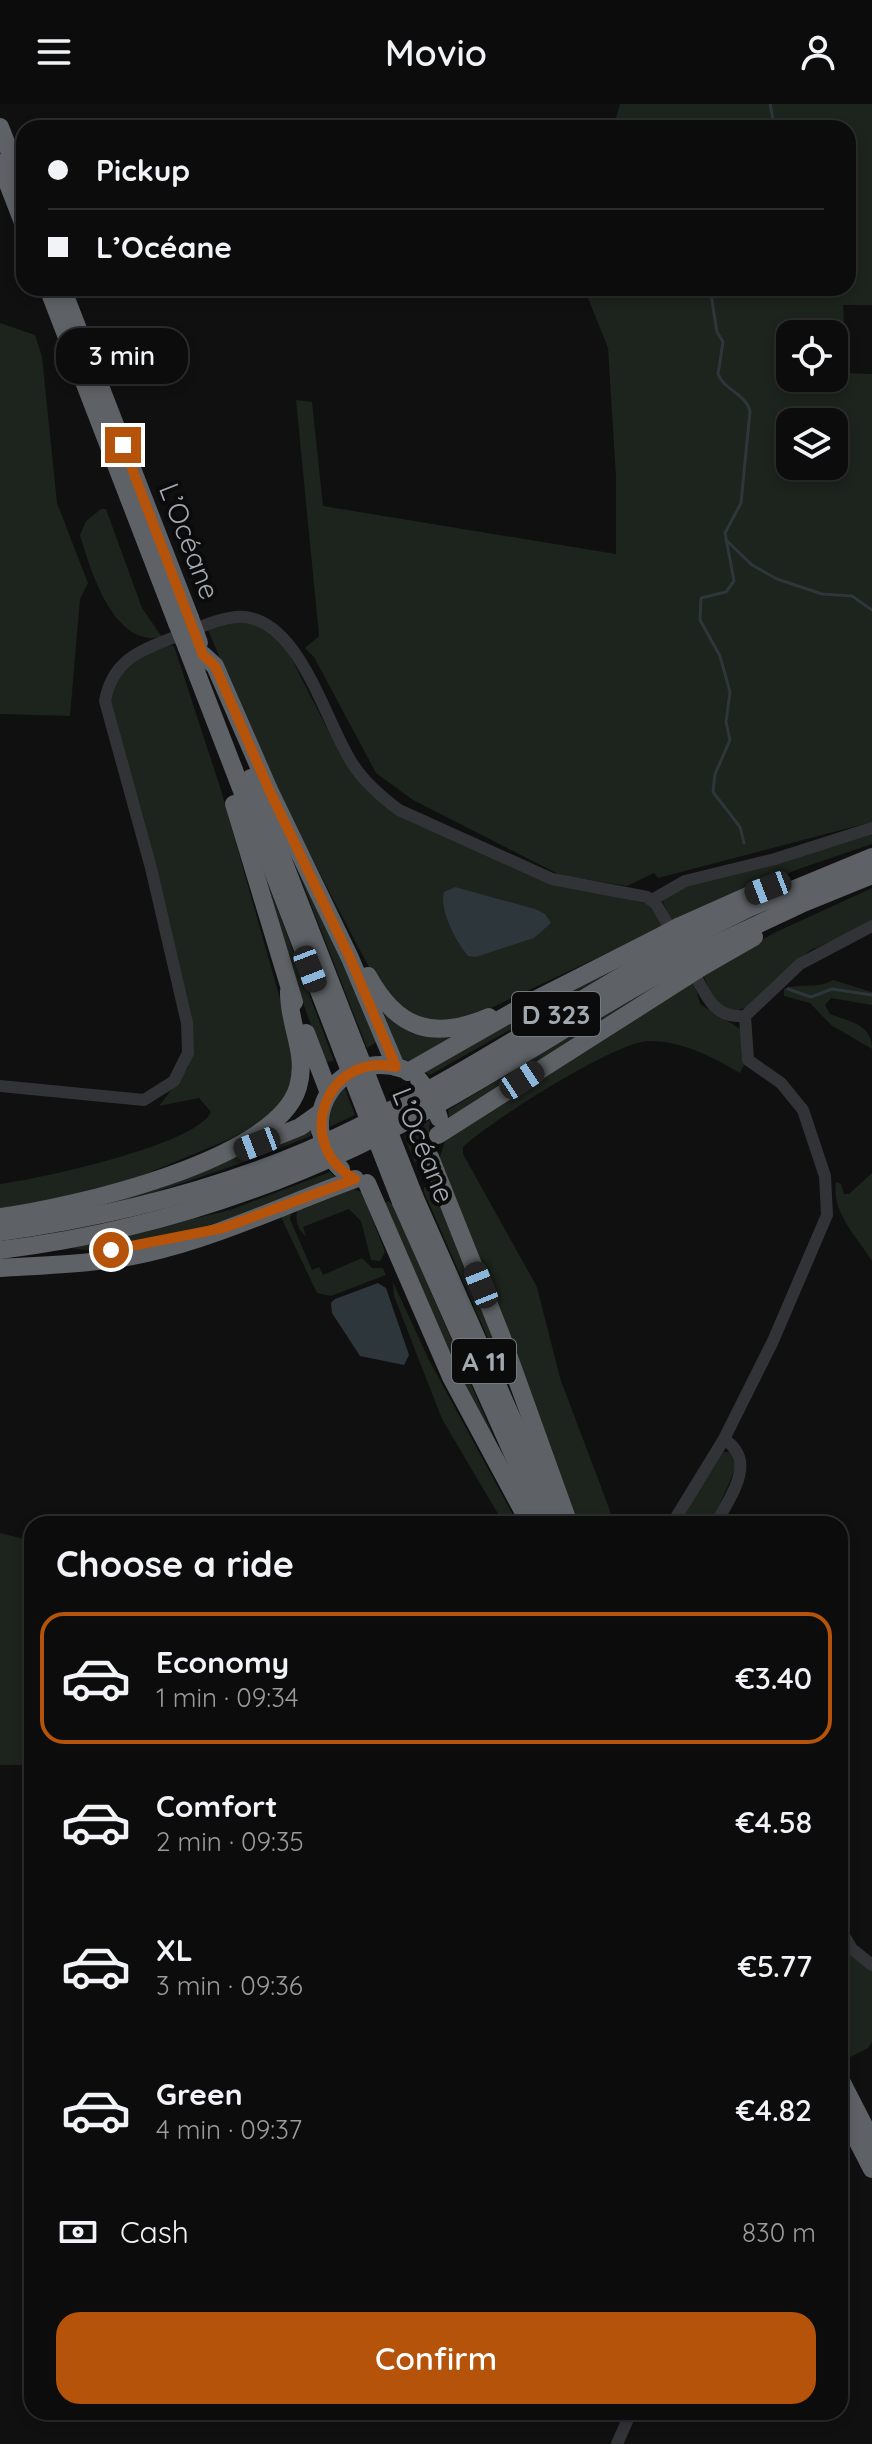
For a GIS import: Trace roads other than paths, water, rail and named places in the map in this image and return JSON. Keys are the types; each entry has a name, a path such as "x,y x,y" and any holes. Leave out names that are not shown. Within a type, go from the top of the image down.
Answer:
{"highway":[{"path":"0,127 16,168"},
{"path":"0,163 16,204"},
{"name":"L’Océane","path":"51,296 196,648 349,1051"},
{"name":"L’Océane","path":"65,296 184,621"},
{"path":"196,648 215,666 270,792 408,1073 432,1097 438,1126 430,1157 501,1335 566,1516"},
{"name":"L’Océane","path":"196,648 201,687 408,1199 541,1516"},
{"path":"201,687 201,705 242,828 289,991 329,1093"},
{"name":"D 323","path":"402,1114 682,952 849,874 872,857"},
{"path":"438,1126 682,952 816,869 849,874"},
{"name":"D 323","path":"849,874 872,875"},
{"path":"334,923 345,934 387,1005 419,1027 458,1029 521,1002 527,1004"},
{"path":"526,1516 451,1377 354,1177 328,1155 321,1121 329,1093 356,1069 376,1065 408,1073 527,1004 682,952"},
{"path":"216,1156 273,1124 294,1097 302,1057 289,1005 289,991"},
{"path":"0,1232 96,1217 209,1187 402,1114"},
{"path":"0,1250 85,1237 215,1204 290,1176 402,1114"},
{"path":"0,1217 113,1194 321,1121"},
{"path":"0,1268 113,1259 200,1238 354,1177 403,1179 430,1157"},
{"name":"L’Océane","path":"408,1199 554,1516"},
{"path":"0,1259 111,1250 223,1228"},
{"path":"848,2094 872,2141"},
{"path":"848,2122 872,2169"}],"street":[{"path":"0,1086 132,1101 156,1095 181,1073 188,1053 187,1023 151,868 105,701 110,680 129,657 223,620 257,619 280,632 289,643 360,776 399,810 552,879 652,900 685,881 775,859 872,828"},
{"path":"652,900 707,1000 725,1016 745,1016 800,964 872,926"},
{"path":"677,1516 724,1439 773,1341 827,1215 825,1176 811,1129 794,1095 748,1060 745,1016"},
{"path":"720,1516 742,1466 739,1456 724,1439"},
{"path":"848,1942 872,1965"},
{"path":"617,2444 628,2420"}],"waterway":[{"path":"770,104 772,120"},
{"path":"711,296 717,332 723,342 718,374 744,400 750,411 741,503 725,533 734,581 726,592 701,598 700,620 720,656 730,692 726,722 730,740 715,774 713,792 740,827 744,843"},
{"path":"726,540 752,565 777,579 822,594 852,596 872,610"},
{"path":"788,989 811,997 832,989 872,995"}]}
